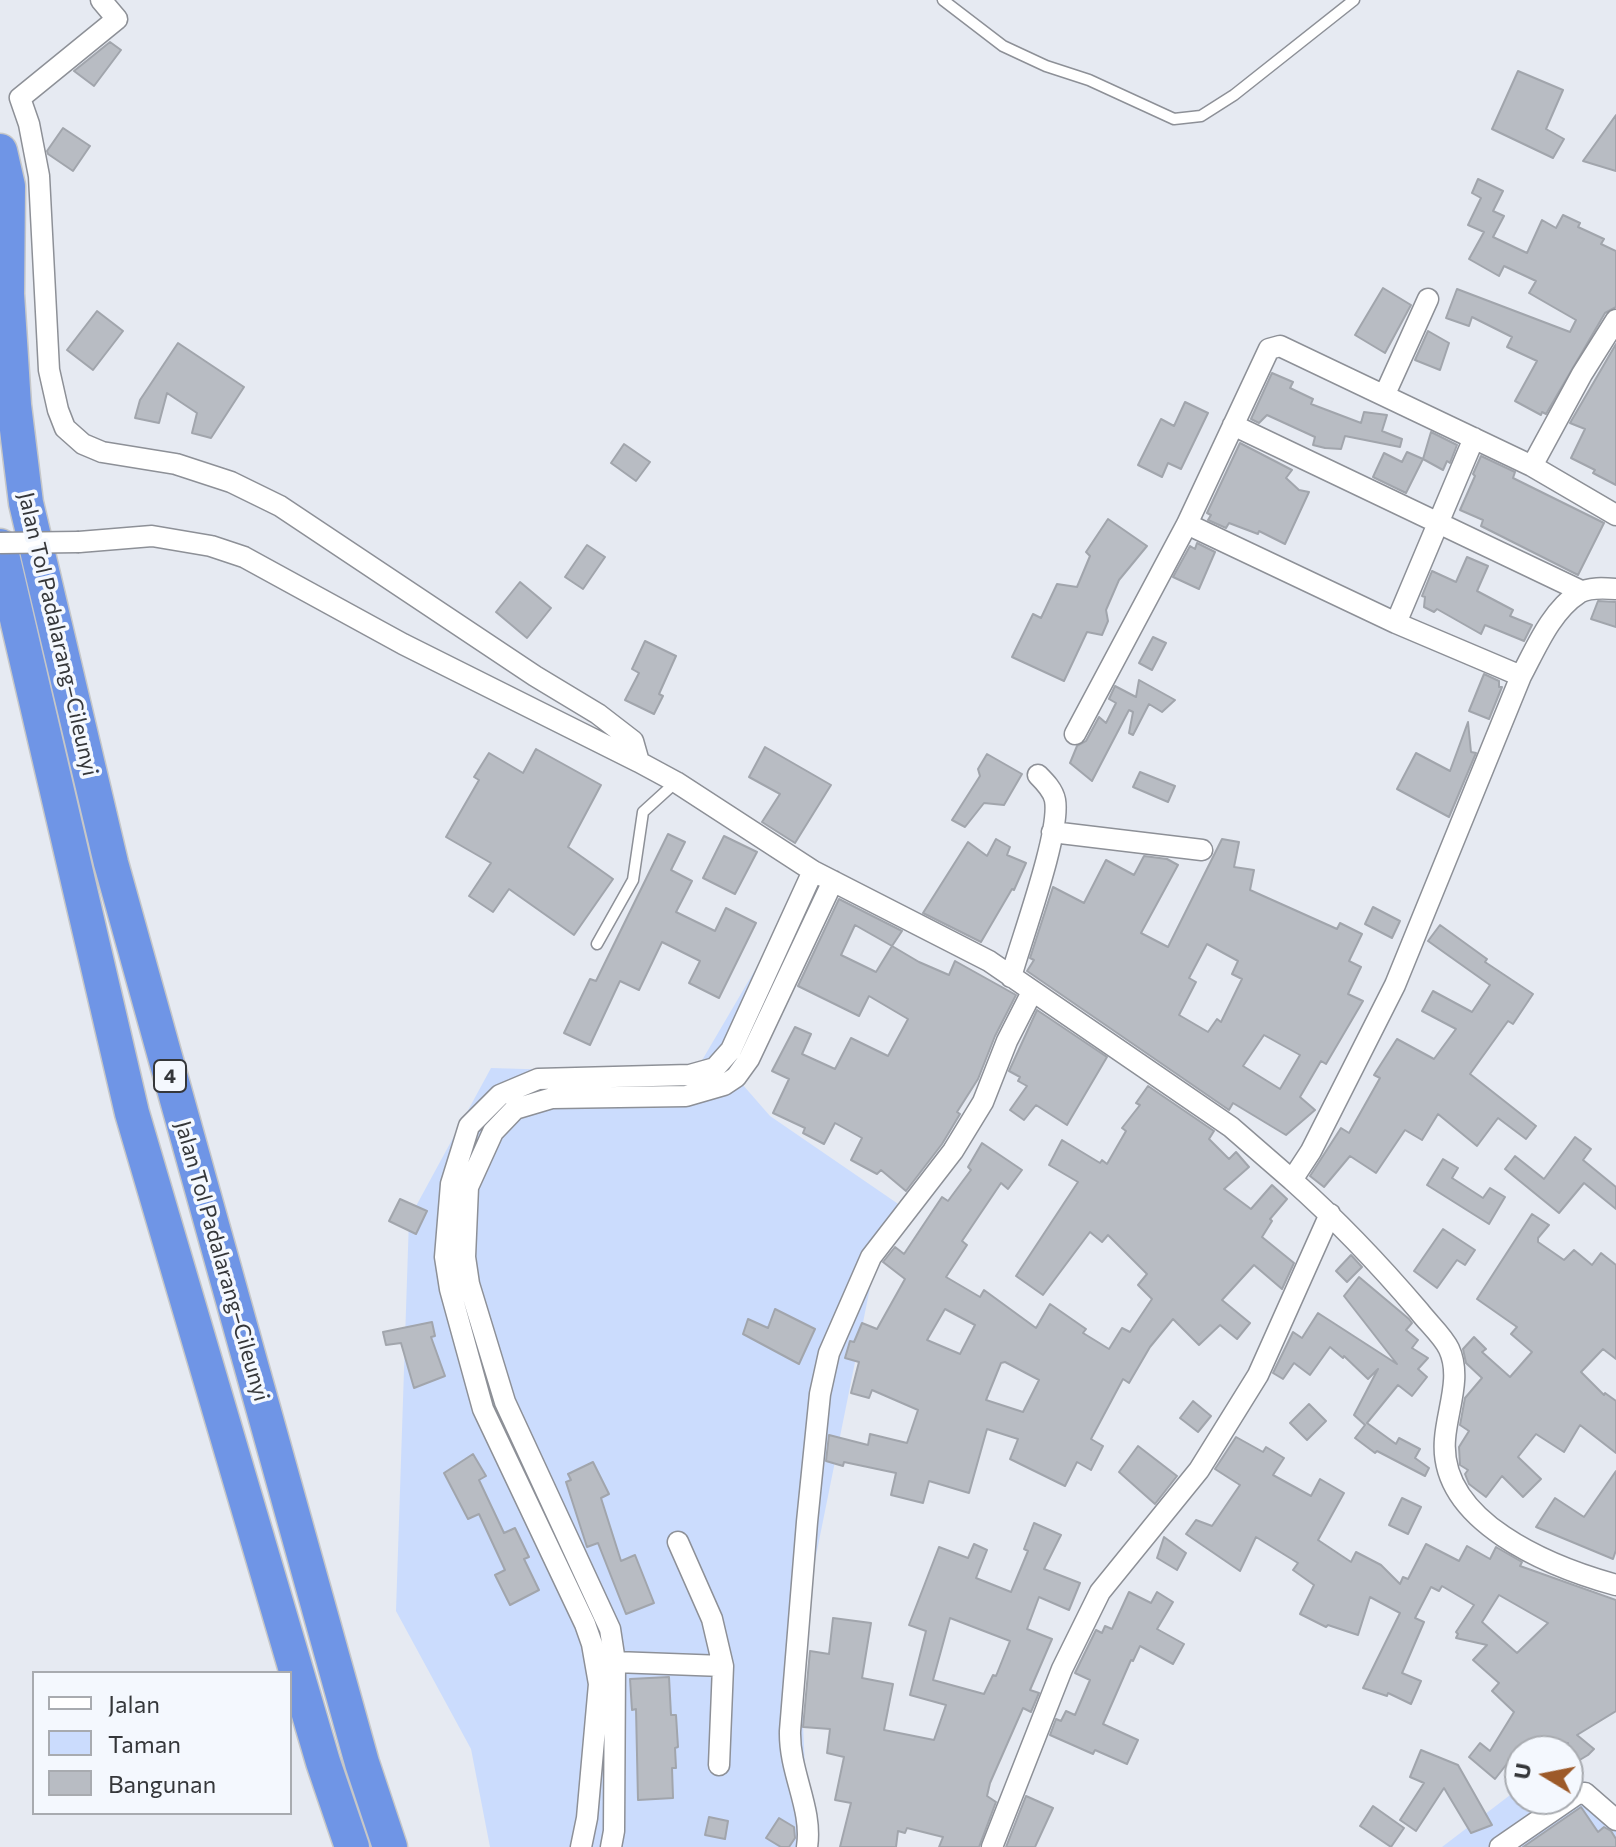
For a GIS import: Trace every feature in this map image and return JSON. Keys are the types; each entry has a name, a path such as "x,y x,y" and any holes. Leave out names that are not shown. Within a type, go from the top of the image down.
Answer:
{"highway":[{"path":"0,151 8,186 7,294"},
{"name":"4","path":"0,250 7,294"},
{"name":"Jalan Tol Padalarang–Cileunyi","path":"7,294 14,405 26,503 111,863 357,1748 390,1847"},
{"name":"Jalan Tol Padalarang–Cileunyi","path":"0,544 132,1113 323,1762 352,1847"}],"street":[{"path":"101,0 117,19 20,98 29,124 39,176 49,370 65,428 83,444 102,452 176,464 231,482 280,506 535,676 598,714 633,741 639,762"},
{"path":"1385,394 1428,299"},
{"path":"1532,466 1582,374 1616,320"},
{"path":"1075,734 1187,524 1259,366 1274,346 1385,394 1532,466 1616,515"},
{"path":"1233,425 1581,591"},
{"path":"1396,623 1474,438"},
{"path":"1187,524 1396,623 1521,676"},
{"path":"0,544 152,536 211,546 244,557 403,644 676,782 813,871 989,961 1231,1127 1330,1214 1376,1261 1449,1347 1455,1367 1445,1460 1454,1489 1481,1518 1540,1559 1611,1584 1616,1563"},
{"path":"1292,1180 1311,1151 1395,985 1521,676 1563,607 1581,591 1616,589"},
{"path":"1011,977 1052,832 1055,802 1049,787 1038,775"},
{"path":"1052,832 1202,850"},
{"path":"611,1847 614,1831 615,1662 610,1629 500,1387 469,1284 465,1257 468,1187 493,1132 515,1109 552,1098 686,1096 724,1085 736,1077 740,1054 813,871"},
{"path":"581,1847 587,1818 599,1684 592,1644 483,1409 450,1289 445,1257 451,1184 469,1126 500,1095 538,1079 690,1075 715,1068 740,1054 833,881"},
{"path":"807,1847 810,1831 790,1754 790,1731 808,1508 820,1394 829,1353 871,1257 953,1151 983,1102 1007,1041 1032,992"},
{"path":"992,1847 1062,1669 1100,1592 1199,1470 1258,1375 1330,1214"},
{"path":"678,1542 712,1619 723,1666 719,1765"},
{"path":"615,1662 723,1666"},
{"path":"1500,1847 1577,1794 1585,1793 1616,1820"}],"lane":[{"path":"943,0 1003,46 1046,66 1089,80 1174,119 1201,116 1234,95 1354,0"},
{"path":"597,944 633,880 643,812 676,782"}],"green space":[{"path":"813,871 833,881 736,1077 770,1116 907,1210 878,1248 799,1640 808,1831 803,1847 490,1847 471,1749 396,1611 409,1219 491,1068 694,1074"},
{"path":"1504,1800 1504,1815 1584,1815 1584,1806 1616,1814 1616,1847 1442,1847"}],"building":[{"path":"110,42 121,50 94,86 74,71"},
{"path":"1518,71 1563,90 1546,129 1564,139 1553,158 1492,129"},
{"path":"1616,115 1616,171 1583,161"},
{"path":"63,128 90,146 73,171 47,151"},
{"path":"1478,179 1503,191 1493,211 1504,216 1493,237 1527,253 1542,220 1556,228 1563,215 1580,223 1578,227 1604,239 1601,244 1616,251 1616,307 1605,313 1546,414 1542,412 1541,415 1515,401 1537,361 1507,347 1512,337 1472,317 1469,326 1446,318 1457,289 1570,332 1576,320 1529,293 1536,281 1504,266 1499,276 1469,259 1484,232 1468,225 1481,198 1472,193"},
{"path":"1383,288 1411,305 1385,353 1355,335"},
{"path":"97,311 123,331 93,370 67,350"},
{"path":"1428,331 1449,343 1440,370 1415,360"},
{"path":"178,343 244,387 211,438 192,433 197,413 167,393 159,423 135,418 140,400"},
{"path":"1616,344 1616,485 1571,458 1585,429 1570,423"},
{"path":"1272,373 1293,382 1290,388 1313,399 1311,404 1361,423 1364,412 1387,415 1382,431 1402,439 1400,447 1345,436 1341,449 1325,448 1313,445 1315,437 1267,415 1259,423 1251,419"},
{"path":"1185,402 1208,413 1181,469 1168,463 1162,477 1138,465 1161,419 1174,426"},
{"path":"1431,432 1457,445 1450,463 1447,461 1443,470 1423,459"},
{"path":"1240,443 1292,470 1286,478 1299,490 1309,492 1285,544 1259,531 1258,534 1229,523 1226,528 1208,520 1211,515 1207,513"},
{"path":"624,444 650,462 636,481 611,463"},
{"path":"1407,452 1423,459 1406,493 1373,477 1384,453 1402,462"},
{"path":"1481,456 1515,472 1513,478 1604,523 1578,575 1481,526 1483,520 1460,510"},
{"path":"1108,519 1147,546 1119,580 1106,610 1108,621 1102,635 1087,632 1064,681 1012,657 1033,614 1041,618 1057,584 1077,587 1090,556 1086,552"},
{"path":"1197,543 1215,552 1199,589 1173,577 1190,546 1195,549"},
{"path":"587,545 605,557 583,589 565,577"},
{"path":"1467,557 1488,566 1477,591 1513,610 1510,616 1532,625 1524,641 1485,625 1481,634 1437,609 1434,612 1424,607 1425,597 1422,596 1432,571 1456,582"},
{"path":"520,582 551,608 527,638 496,612"},
{"path":"1598,601 1616,602 1616,627 1591,619"},
{"path":"1153,637 1166,643 1152,670 1139,663"},
{"path":"645,641 676,656 659,694 663,696 654,714 625,700 639,673 632,669"},
{"path":"1484,674 1499,681 1499,687 1502,687 1489,719 1469,711"},
{"path":"1139,680 1175,700 1162,712 1149,704 1133,735 1129,733 1133,712 1129,710 1092,781 1070,763 1077,746 1086,741 1099,717 1106,723 1116,703 1109,699 1115,686 1136,697"},
{"path":"1468,722 1471,752 1476,753 1449,817 1397,789 1416,753 1450,771"},
{"path":"765,747 831,785 795,843 762,822 780,794 749,777"},
{"path":"536,749 601,785 568,847 613,879 574,935 509,889 493,912 469,896 491,863 446,837 479,780 474,777 489,753 523,773"},
{"path":"987,754 1022,774 1004,805 984,803 965,827 952,820 980,776 978,769"},
{"path":"1140,772 1175,786 1168,802 1133,787"},
{"path":"668,834 685,842 671,870 692,881 676,912 715,931 726,908 756,923 719,998 689,983 700,961 662,942 639,990 620,981 590,1045 564,1033 590,979 596,981"},
{"path":"724,836 757,852 735,894 703,878"},
{"path":"996,839 1010,847 1007,855 1026,863 1014,890 981,942 923,913 968,842 987,856"},
{"path":"1222,839 1239,842 1234,867 1254,870 1250,890 1337,929 1340,923 1362,934 1349,961 1361,967 1348,994 1363,1001 1326,1064 1321,1061 1300,1097 1315,1110 1286,1135 1233,1103 1229,1110 1027,971 1034,960 1030,958 1053,887 1084,903 1106,860 1134,875 1144,856 1167,859 1178,865 1141,933 1168,947","holes":["1207,944 1238,961 1232,974 1242,979 1221,1022 1217,1019 1208,1032 1179,1015 1196,982 1189,978","1264,1035 1300,1055 1280,1089 1243,1066"]},
{"path":"839,899 902,931 892,946 919,962 949,975 955,961 1016,995 978,1079 957,1112 960,1114 942,1144 906,1191 881,1170 877,1174 851,1160 862,1138 835,1123 824,1144 803,1133 805,1128 773,1113 789,1079 772,1071 795,1027 811,1034 802,1054 835,1069 851,1038 888,1056 908,1019 869,996 859,1016 798,986","holes":["855,925 892,946 876,972 841,955"]},
{"path":"1373,907 1400,921 1392,938 1365,924"},
{"path":"1440,925 1487,959 1485,962 1533,994 1513,1024 1508,1021 1470,1074 1536,1126 1526,1139 1498,1118 1477,1146 1438,1114 1422,1140 1405,1130 1376,1173 1350,1156 1324,1187 1310,1176 1341,1128 1349,1133 1380,1078 1374,1075 1397,1039 1434,1059 1456,1029 1422,1011 1433,991 1472,1012 1490,985 1428,941"},
{"path":"1037,1010 1107,1057 1067,1125 1036,1105 1024,1120 1010,1110 1027,1086 1018,1081 1020,1077 1009,1071"},
{"path":"1148,1086 1214,1131 1209,1139 1229,1159 1236,1152 1249,1167 1224,1189 1251,1209 1272,1185 1287,1199 1270,1219 1272,1221 1262,1237 1294,1263 1282,1289 1254,1265 1222,1300 1250,1323 1237,1339 1220,1325 1199,1345 1173,1319 1150,1347 1129,1383 1123,1379 1091,1439 1103,1446 1091,1470 1077,1462 1065,1486 1010,1459 1018,1439 987,1429 969,1493 929,1481 923,1503 891,1495 896,1473 826,1461 829,1435 868,1445 870,1434 907,1443 918,1410 872,1390 869,1398 851,1393 859,1362 845,1358 850,1341 854,1342 862,1323 877,1329 905,1279 883,1262 895,1247 904,1254 942,1197 948,1201 971,1170 968,1167 982,1143 1022,1170 1008,1189 1001,1183 962,1241 967,1245 946,1277 980,1297 984,1290 1036,1328 1050,1304 1086,1329 1083,1333 1109,1349 1122,1328 1130,1332 1152,1299 1138,1285 1147,1274 1108,1235 1102,1242 1090,1232 1043,1295 1016,1276 1078,1182 1049,1165 1062,1140 1100,1163 1102,1160 1107,1164 1126,1131 1122,1128 1140,1105 1136,1103","holes":["945,1309 975,1325 960,1354 927,1340","1005,1362 1039,1380 1023,1412 986,1400 1001,1363"]},
{"path":"1575,1137 1591,1149 1583,1160 1616,1187 1616,1209 1584,1183 1559,1213 1505,1169 1515,1156 1544,1179"},
{"path":"1443,1159 1458,1168 1452,1178 1483,1198 1490,1188 1505,1197 1489,1224 1427,1185"},
{"path":"400,1199 427,1211 416,1234 389,1221"},
{"path":"1532,1214 1549,1225 1538,1242 1564,1260 1574,1250 1592,1265 1601,1253 1616,1265 1616,1359 1603,1349 1581,1372 1604,1395 1616,1401 1616,1453 1580,1425 1564,1452 1536,1434 1518,1457 1541,1479 1523,1497 1502,1476 1486,1497 1469,1484 1465,1474 1468,1470 1460,1465 1459,1447 1469,1431 1460,1425 1465,1398 1482,1378 1466,1363 1463,1349 1474,1337 1486,1349 1482,1352 1510,1377 1532,1352 1511,1334 1517,1327 1477,1299"},
{"path":"1443,1229 1475,1250 1465,1265 1457,1260 1437,1288 1414,1271"},
{"path":"1351,1255 1362,1267 1347,1282 1336,1271"},
{"path":"1359,1277 1409,1319 1412,1323 1406,1330 1418,1340 1412,1348 1428,1358 1418,1369 1427,1377 1412,1396 1398,1385 1367,1423 1396,1444 1399,1438 1420,1449 1415,1458 1429,1468 1425,1476 1377,1451 1375,1453 1355,1438 1365,1425 1354,1415 1378,1369 1368,1379 1330,1347 1310,1375 1294,1363 1283,1379 1273,1373 1293,1332 1302,1338 1318,1313 1397,1364 1344,1296"},
{"path":"775,1309 815,1329 799,1364 743,1334 748,1319 768,1328"},
{"path":"432,1322 435,1336 431,1337 445,1376 414,1388 401,1343 386,1345 383,1332"},
{"path":"1193,1401 1211,1416 1198,1432 1180,1418"},
{"path":"1309,1404 1326,1421 1307,1440 1290,1423"},
{"path":"1236,1437 1263,1452 1266,1447 1284,1458 1273,1475 1311,1496 1320,1479 1344,1493 1318,1540 1351,1562 1356,1552 1381,1565 1400,1584 1403,1577 1408,1579 1426,1544 1459,1561 1467,1546 1490,1559 1496,1547 1522,1562 1520,1566 1616,1600 1616,1711 1577,1735 1504,1735 1504,1768 1495,1779 1469,1757 1480,1743 1490,1751 1514,1712 1492,1691 1499,1683 1473,1660 1487,1645 1456,1638 1456,1632 1474,1605 1442,1586 1439,1591 1431,1587 1415,1618 1424,1622 1402,1673 1421,1681 1411,1704 1388,1693 1387,1696 1363,1688 1400,1613 1370,1597 1358,1635 1328,1625 1326,1627 1300,1614 1314,1585 1293,1570 1298,1563 1256,1537 1240,1571 1186,1534 1196,1520 1212,1526 1240,1485 1215,1469","holes":["1499,1595 1548,1623 1517,1653 1482,1622"]},
{"path":"1138,1446 1177,1476 1155,1504 1119,1472"},
{"path":"473,1454 486,1476 479,1480 504,1533 515,1528 529,1557 524,1559 539,1590 510,1605 495,1575 505,1570 479,1514 468,1519 444,1473"},
{"path":"593,1462 609,1494 601,1498 621,1561 635,1555 654,1603 626,1614 598,1543 587,1547 566,1482 571,1480 568,1474"},
{"path":"1616,1471 1616,1550 1613,1559 1536,1527 1555,1498 1584,1517"},
{"path":"1402,1498 1421,1507 1408,1534 1389,1525"},
{"path":"1034,1523 1061,1535 1044,1569 1080,1583 1069,1610 1039,1597 1027,1629 1052,1639 1030,1690 1039,1693 1031,1712 1023,1708 990,1783 987,1796 996,1802 979,1847 939,1847 943,1837 907,1828 905,1833 898,1831 896,1847 840,1847 851,1803 835,1800 844,1757 827,1753 830,1729 803,1727 810,1651 829,1654 833,1618 871,1623 862,1678 893,1684 884,1730 934,1740 946,1705 910,1695 926,1631 909,1625 939,1547 968,1558 974,1544 987,1550 976,1578 1011,1592 1028,1551 1024,1549","holes":["950,1618 1010,1641 996,1676 993,1675 984,1694 933,1680"]},
{"path":"1164,1537 1186,1553 1177,1570 1157,1558"},
{"path":"1129,1592 1151,1603 1157,1592 1173,1602 1157,1629 1184,1644 1173,1664 1140,1646 1131,1660 1103,1724 1138,1740 1127,1764 1095,1750 1093,1754 1050,1735 1056,1719 1061,1721 1066,1711 1075,1715 1090,1680 1075,1673 1096,1630 1102,1633 1105,1626 1112,1629"},
{"path":"669,1677 671,1715 676,1715 678,1747 675,1748 676,1768 672,1768 673,1798 638,1800 636,1709 632,1710 630,1679"},
{"path":"1584,1741 1594,1749 1584,1757"},
{"path":"1421,1750 1458,1765 1492,1825 1471,1833 1444,1788 1416,1831 1400,1820 1424,1783 1410,1777"},
{"path":"1026,1796 1053,1808 1035,1847 1006,1847"},
{"path":"1373,1806 1404,1828 1391,1847 1360,1826"},
{"path":"1584,1811 1598,1832 1604,1827 1616,1839 1616,1847 1523,1847 1569,1815 1584,1815"},
{"path":"709,1817 728,1821 725,1839 705,1835"},
{"path":"779,1818 794,1827 795,1838 789,1847 781,1847 766,1838"}]}
